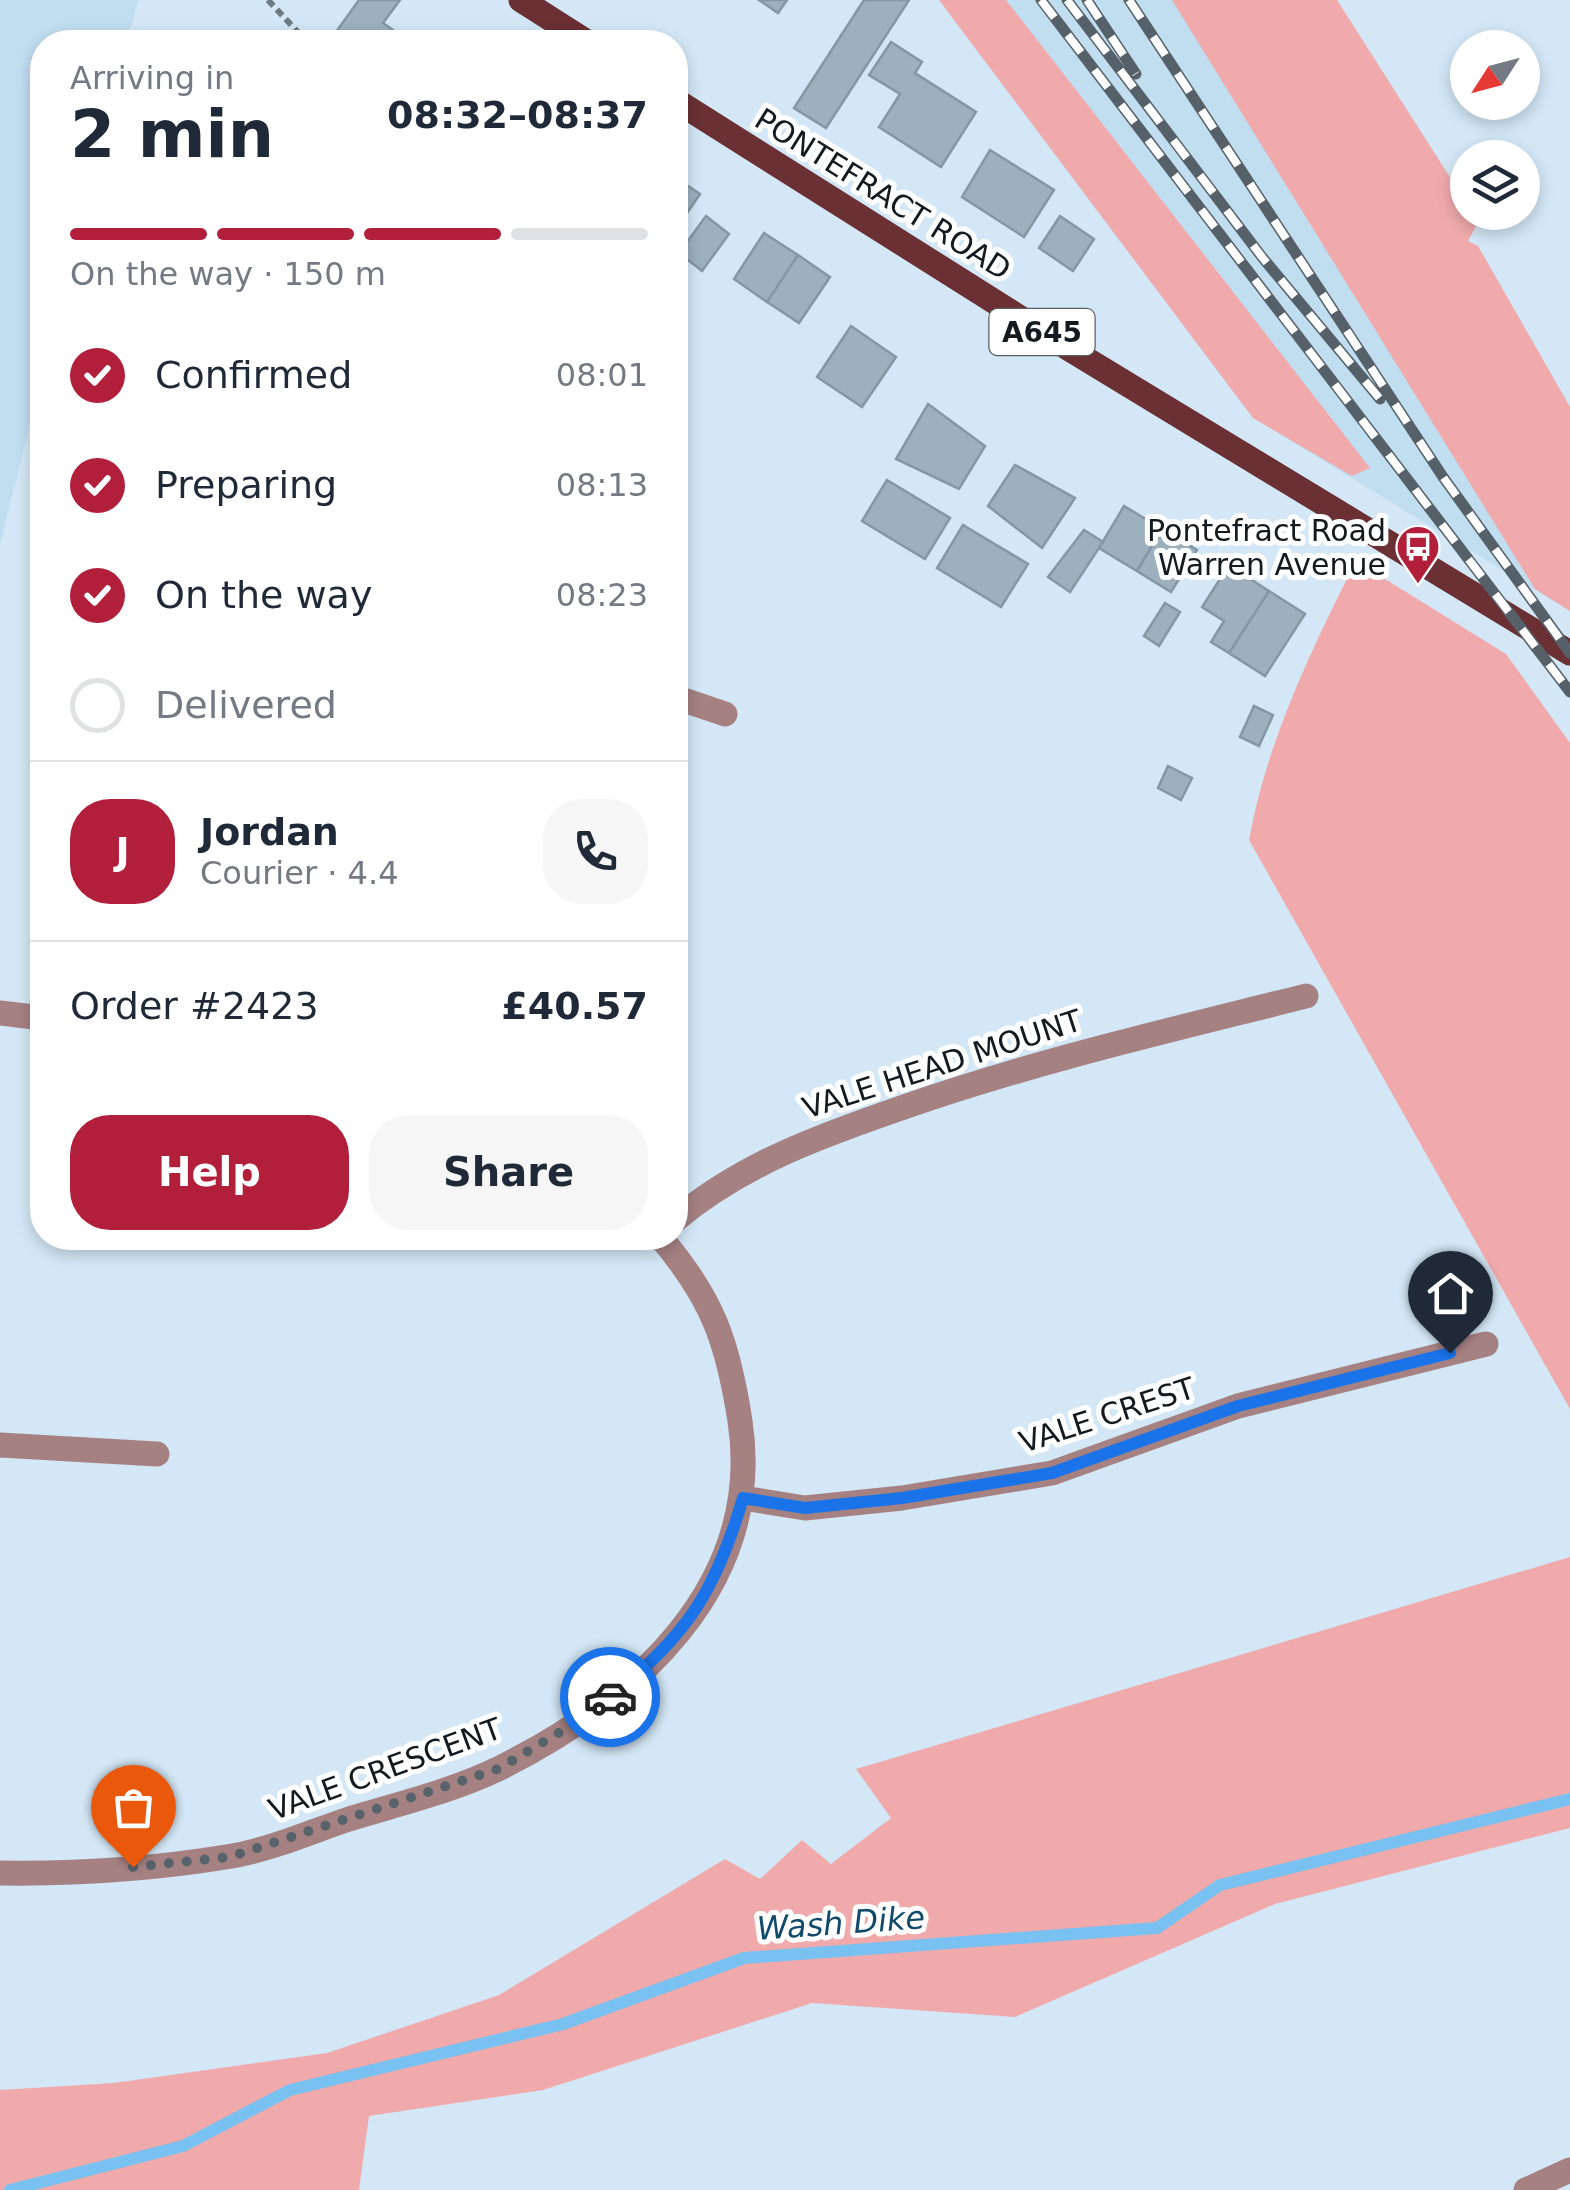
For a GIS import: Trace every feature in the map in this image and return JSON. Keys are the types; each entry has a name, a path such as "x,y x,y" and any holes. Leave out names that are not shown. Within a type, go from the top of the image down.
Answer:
{"main road":[{"path":"522,0 568,30"},
{"name":"PONTEFRACT ROAD","path":"688,108 1570,653"}],"street":[{"path":"688,701 726,714"},
{"name":"VALE HEAD MOUNT","path":"688,1209 715,1187 790,1146 1011,1070 1306,996"},
{"path":"0,1012 30,1016"},
{"name":"VALE CRESCENT","path":"0,1873 68,1874 230,1857 498,1769 584,1718 662,1656 708,1594 743,1498 744,1445 729,1351 690,1271 672,1250"},
{"name":"VALE CREST","path":"743,1498 805,1508 902,1498 1052,1473 1238,1406 1486,1344"},
{"path":"0,1445 157,1454"},
{"path":"1526,2190 1570,2170"}],"path":[{"path":"268,0 295,30"}],"shaded area":[{"path":"0,0 138,0 130,30 30,30 30,424 0,544"},
{"path":"939,0 1337,0 1450,177 1450,230 1474,230 1468,241 1478,246 1570,407 1570,611 1253,418"},
{"path":"939,0 1006,0 1370,468 1352,476 1253,418"},
{"path":"1172,0 1337,0 1450,177 1450,230 1474,230 1468,241 1478,246 1570,407 1570,611 1535,589"},
{"path":"1356,561 1506,654 1570,743 1570,1409 1249,840 1279,732 1307,662"},
{"path":"1570,1557 1570,1828 1275,1904 1015,2017 812,2003 543,2090 369,2116 359,2190 0,2190 0,2090 114,2083 327,2053 499,1995 725,1859 760,1879 802,1840 831,1864 891,1818 856,1769"}],"building":[{"path":"359,0 400,0 383,23 393,30 337,30"},
{"path":"759,0 787,0 778,13"},
{"path":"864,0 909,0 826,128 794,108"},
{"path":"891,42 922,62 915,73 976,112 941,167 879,127 900,94 869,75"},
{"path":"990,150 1054,190 1024,237 962,197"},
{"path":"688,186 700,194 688,212"},
{"path":"706,216 729,234 702,271 688,260 688,241"},
{"path":"1060,216 1094,239 1073,271 1039,248"},
{"path":"764,233 798,255 767,302 734,279"},
{"path":"798,255 830,277 799,323 767,302"},
{"path":"851,326 896,357 862,407 817,377"},
{"path":"928,404 985,446 959,489 896,459"},
{"path":"1015,465 1075,498 1042,548 988,506"},
{"path":"887,480 950,518 925,559 862,521"},
{"path":"1124,506 1162,529 1137,571 1099,548"},
{"path":"963,525 1028,564 1001,607 937,568"},
{"path":"1162,529 1197,550 1171,592 1137,571"},
{"path":"1084,530 1103,542 1070,592 1048,577"},
{"path":"1229,565 1269,591 1229,653 1211,642 1224,621 1202,607"},
{"path":"1269,591 1305,614 1265,676 1229,653"},
{"path":"1165,603 1180,612 1159,646 1144,636"},
{"path":"1254,706 1273,715 1259,746 1240,737"},
{"path":"1168,766 1192,778 1181,800 1158,788"}],"waterway":[{"name":"Wash Dike","path":"10,2190 183,2146 290,2090 563,2024 744,1958 1157,1928 1220,1885 1570,1799"}],"railway":[{"path":"1041,0 1570,692"},
{"path":"1067,0 1262,257 1380,399"},
{"path":"1087,0 1136,74"},
{"path":"1129,0 1443,477 1570,653"}],"way so far":[{"path":"133,1867 230,1857 498,1769 584,1718 610,1697"}],"place":[{"name":"Pontefract Road Warren Avenue","path":"1418,585"}],"route":[{"path":"610,1697 662,1656 708,1594 728,1548 743,1498 805,1508 902,1498 1052,1473 1238,1406 1450,1353"}]}
